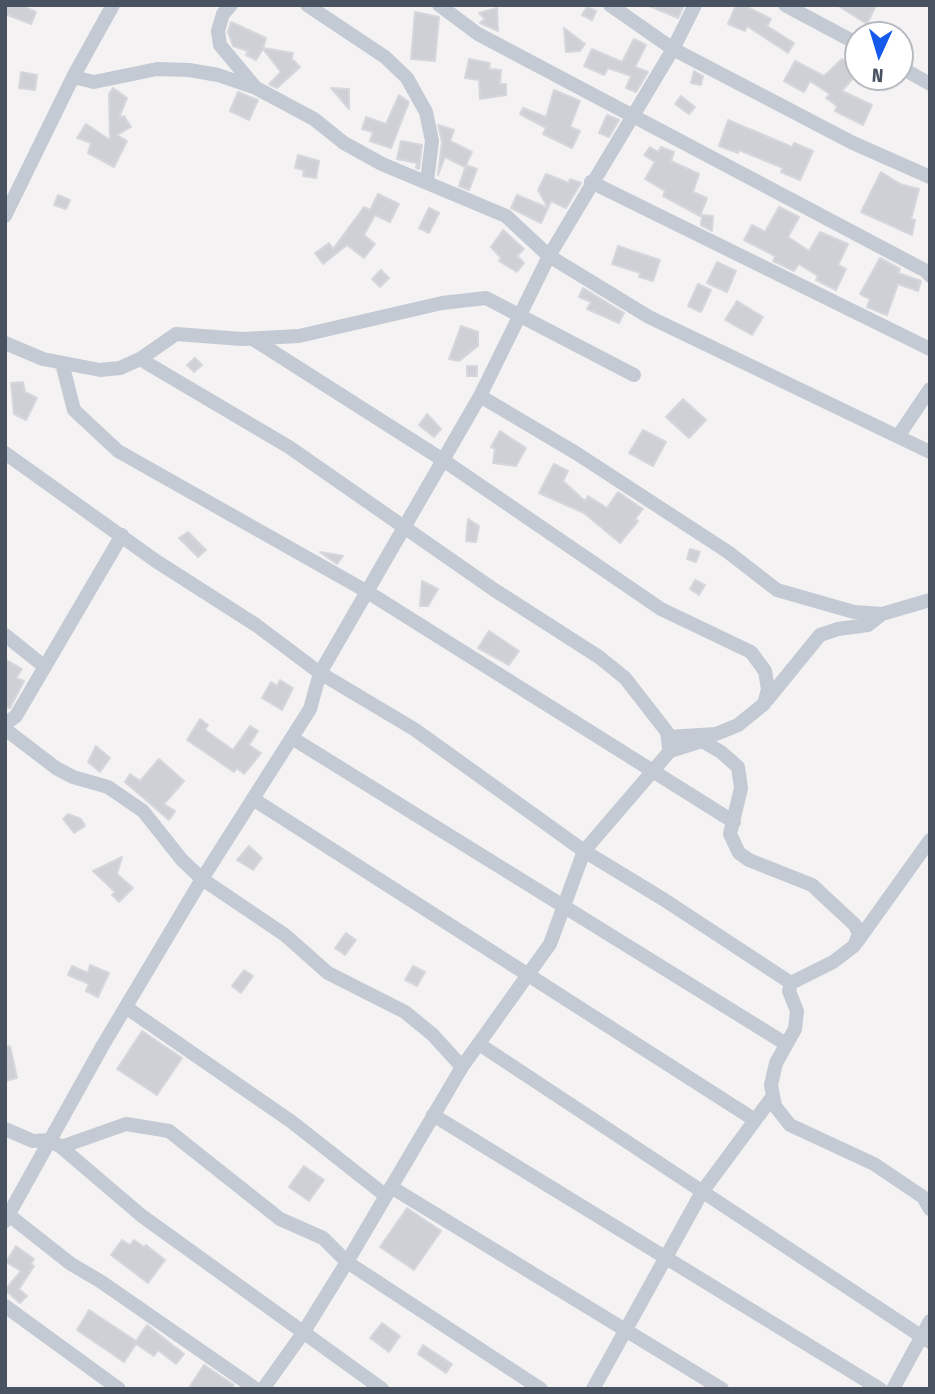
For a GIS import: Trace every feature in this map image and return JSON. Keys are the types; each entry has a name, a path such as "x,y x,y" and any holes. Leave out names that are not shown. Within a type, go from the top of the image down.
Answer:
{"street":[{"path":"5,216 73,77 113,5"},
{"path":"232,5 223,14 218,31 220,45 256,88"},
{"path":"307,5 385,57 407,78 426,112 432,141 427,181"},
{"path":"439,5 478,34 926,271 930,276"},
{"path":"610,5 673,50 853,143 930,177"},
{"path":"256,1389 100,1281 71,1264 7,1216 55,1144 127,1008 202,879 310,709 320,673 480,396 549,256 591,182 673,50 695,5"},
{"path":"785,5 844,37"},
{"path":"73,77 94,82 157,69 189,70 218,75 256,88 305,113 344,143 382,164 506,216 549,256 649,317 930,452"},
{"path":"914,75 930,84"},
{"path":"591,182 930,349"},
{"path":"5,343 62,363 100,370 120,368 140,359 176,334 253,339 299,336 442,303 486,298 634,375"},
{"path":"253,339 443,460 662,609 751,652 765,671 768,689 764,704"},
{"path":"140,359 289,447 402,528 599,657 625,678 669,744"},
{"path":"62,363 74,410 118,451 366,591 734,822"},
{"path":"899,435 930,389"},
{"path":"480,396 586,460 728,552 777,590 854,612 882,614 930,600"},
{"path":"5,453 156,561 256,625 320,673 414,729 584,851 663,899 790,983"},
{"path":"122,535 16,716 5,727 56,768 73,777 108,787 143,811 182,860 202,879 285,934 328,973 405,1012 433,1035 463,1067"},
{"path":"263,1389 303,1333 463,1067 550,944 562,905 584,851 653,771 669,744 716,734 738,725 764,704 820,635 838,629 868,625 882,614"},
{"path":"5,635 45,667"},
{"path":"292,738 786,1044"},
{"path":"669,744 702,741 738,766 741,788 730,834 739,853 749,860 811,886 855,925 859,934 854,946"},
{"path":"253,799 755,1120"},
{"path":"790,983 833,962 854,946 930,840"},
{"path":"790,983 789,991 797,1011 795,1029 776,1063 771,1085 775,1106 790,1125 874,1164 923,1197 930,1209"},
{"path":"127,1008 389,1192 722,1389"},
{"path":"479,1044 926,1340"},
{"path":"593,1389 702,1192 773,1096"},
{"path":"433,1115 880,1389"},
{"path":"5,1129 33,1141 55,1144 126,1124 169,1131 280,1219 323,1238 347,1262 541,1389"},
{"path":"55,1144 142,1216 383,1389"},
{"path":"5,1306 120,1389"},
{"path":"893,1389 911,1352 926,1340 930,1321"}],"building":[{"path":"5,5 20,5 36,12 31,24 5,14"},
{"path":"647,5 684,5 678,18"},
{"path":"736,5 743,5 771,19 767,26 794,43 788,53 747,26 745,31 728,24"},
{"path":"837,5 876,5 868,21 862,21"},
{"path":"587,7 596,11 592,20 582,15"},
{"path":"497,8 498,31 480,23 485,19 479,13"},
{"path":"415,12 439,17 435,61 411,59"},
{"path":"231,22 266,38 263,48 293,53 291,62 293,60 300,67 277,88 269,84 281,72 263,49 256,60 246,55 248,51 233,46 228,32"},
{"path":"564,28 585,44 580,51 566,52"},
{"path":"634,39 646,45 635,67 648,72 636,92 626,88 631,76 608,68 604,75 584,66 592,49 622,62"},
{"path":"469,59 490,63 489,69 501,70 500,84 506,84 506,95 480,99 479,80 465,78"},
{"path":"842,59 844,61 842,91 872,105 863,125 835,111 837,106 826,98 830,94 810,81 804,92 784,81 795,61 824,76"},
{"path":"694,71 703,76 701,85 691,83"},
{"path":"21,72 37,75 35,90 19,88"},
{"path":"113,88 127,98 119,118 124,116 131,127 117,135 127,141 114,167 88,153 91,143 77,138 86,124 110,140 109,94"},
{"path":"331,88 349,89 349,109"},
{"path":"554,90 580,101 570,127 580,131 572,148 543,134 546,128 520,114 523,108 546,117"},
{"path":"238,92 258,100 249,120 230,111"},
{"path":"399,95 409,102 391,148 370,141 373,132 362,129 366,117 386,124"},
{"path":"681,96 695,107 689,114 675,104"},
{"path":"607,115 619,120 609,137 599,133"},
{"path":"728,120 792,147 794,143 813,151 800,180 781,172 783,168 739,150 738,153 719,146"},
{"path":"438,125 454,130 450,141 472,152 465,167 445,157 438,175 442,142"},
{"path":"401,141 422,145 419,169 416,168 417,163 397,159"},
{"path":"650,147 658,152 661,147 674,152 671,161 699,174 693,192 707,198 700,216 663,196 665,191 645,179 655,162 644,155"},
{"path":"298,155 319,161 316,178 303,176 304,170 295,168"},
{"path":"466,165 477,169 469,190 459,186"},
{"path":"881,172 900,184 919,189 911,219 915,220 912,235 861,212"},
{"path":"546,174 569,183 570,179 581,183 566,208 551,201 548,208 538,190"},
{"path":"378,194 399,204 390,222 375,215 364,235 375,244 364,258 347,245 323,264 315,253 329,243 333,249 364,207 370,210"},
{"path":"58,195 70,200 66,209 54,205"},
{"path":"517,195 548,208 541,223 511,208"},
{"path":"779,207 799,217 788,237 809,251 820,232 848,244 838,265 846,269 836,290 816,280 818,276 799,264 794,271 773,261 775,256 744,240 752,225 765,232"},
{"path":"429,208 439,213 429,233 419,228"},
{"path":"702,215 713,216 712,231 701,225"},
{"path":"503,230 524,249 517,256 524,263 517,272 499,261 501,258 491,247"},
{"path":"618,246 660,260 653,281 639,277 640,273 612,264"},
{"path":"880,258 900,269 898,273 921,281 918,291 898,284 887,315 867,307 870,299 860,294"},
{"path":"717,262 736,271 727,292 707,283"},
{"path":"381,270 389,278 380,287 372,279"},
{"path":"698,284 711,290 701,312 688,306"},
{"path":"583,288 624,313 619,323 587,309 591,302 579,297"},
{"path":"737,301 763,317 752,335 725,320"},
{"path":"461,326 478,332 478,346 459,361 449,359"},
{"path":"195,358 202,365 194,372 187,365"},
{"path":"467,366 477,366 477,376 467,376"},
{"path":"23,382 25,392 37,398 26,420 14,414 11,383"},
{"path":"683,399 706,420 689,438 666,417"},
{"path":"427,414 441,429 434,437 419,425"},
{"path":"643,430 666,442 653,466 629,453"},
{"path":"500,431 526,448 516,466 493,463 495,449 491,447"},
{"path":"554,464 568,471 563,481 585,501 588,496 607,508 618,492 643,509 635,519 638,521 620,543 584,513 539,493"},
{"path":"468,519 479,526 476,542 466,541"},
{"path":"188,532 206,550 198,557 179,538"},
{"path":"690,549 700,552 696,562 687,559"},
{"path":"320,552 343,556 337,564"},
{"path":"695,580 705,585 699,595 690,589"},
{"path":"422,581 438,589 428,606 420,606"},
{"path":"489,631 519,651 509,665 478,648"},
{"path":"5,659 22,669 16,678 24,681 10,708 5,707"},
{"path":"280,680 293,688 282,710 262,698 271,682 277,686"},
{"path":"200,719 208,725 205,730 233,750 250,726 258,731 249,745 261,753 244,774 237,768 234,772 187,740"},
{"path":"96,746 110,758 100,772 88,762"},
{"path":"159,759 184,781 164,804 175,811 169,820 125,782 130,774 140,781"},
{"path":"68,814 81,819 85,826 74,833 63,819"},
{"path":"249,846 262,858 253,870 237,860"},
{"path":"122,857 117,874 133,888 119,902 112,895 115,892 93,871"},
{"path":"346,933 356,940 345,955 335,948"},
{"path":"90,965 109,973 98,997 86,991 89,984 68,975 72,966 88,973"},
{"path":"413,966 425,972 417,986 405,980"},
{"path":"244,970 253,976 241,993 232,986"},
{"path":"142,1031 182,1058 157,1095 117,1069"},
{"path":"10,1046 17,1078 5,1081 5,1047"},
{"path":"304,1166 324,1180 309,1201 289,1187"},
{"path":"407,1208 441,1231 414,1270 380,1247"},
{"path":"122,1240 130,1245 134,1240 144,1247 146,1245 165,1260 148,1283 111,1255"},
{"path":"16,1246 34,1259 31,1264 34,1266 19,1289 27,1296 20,1303 5,1290 21,1271 6,1262"},
{"path":"89,1310 136,1341 147,1325 184,1354 176,1364 158,1350 154,1356 136,1344 124,1362 77,1330"},
{"path":"382,1323 400,1336 389,1352 370,1338"},
{"path":"423,1345 452,1364 446,1373 418,1354"},
{"path":"204,1365 234,1385 231,1389 188,1389"}]}
